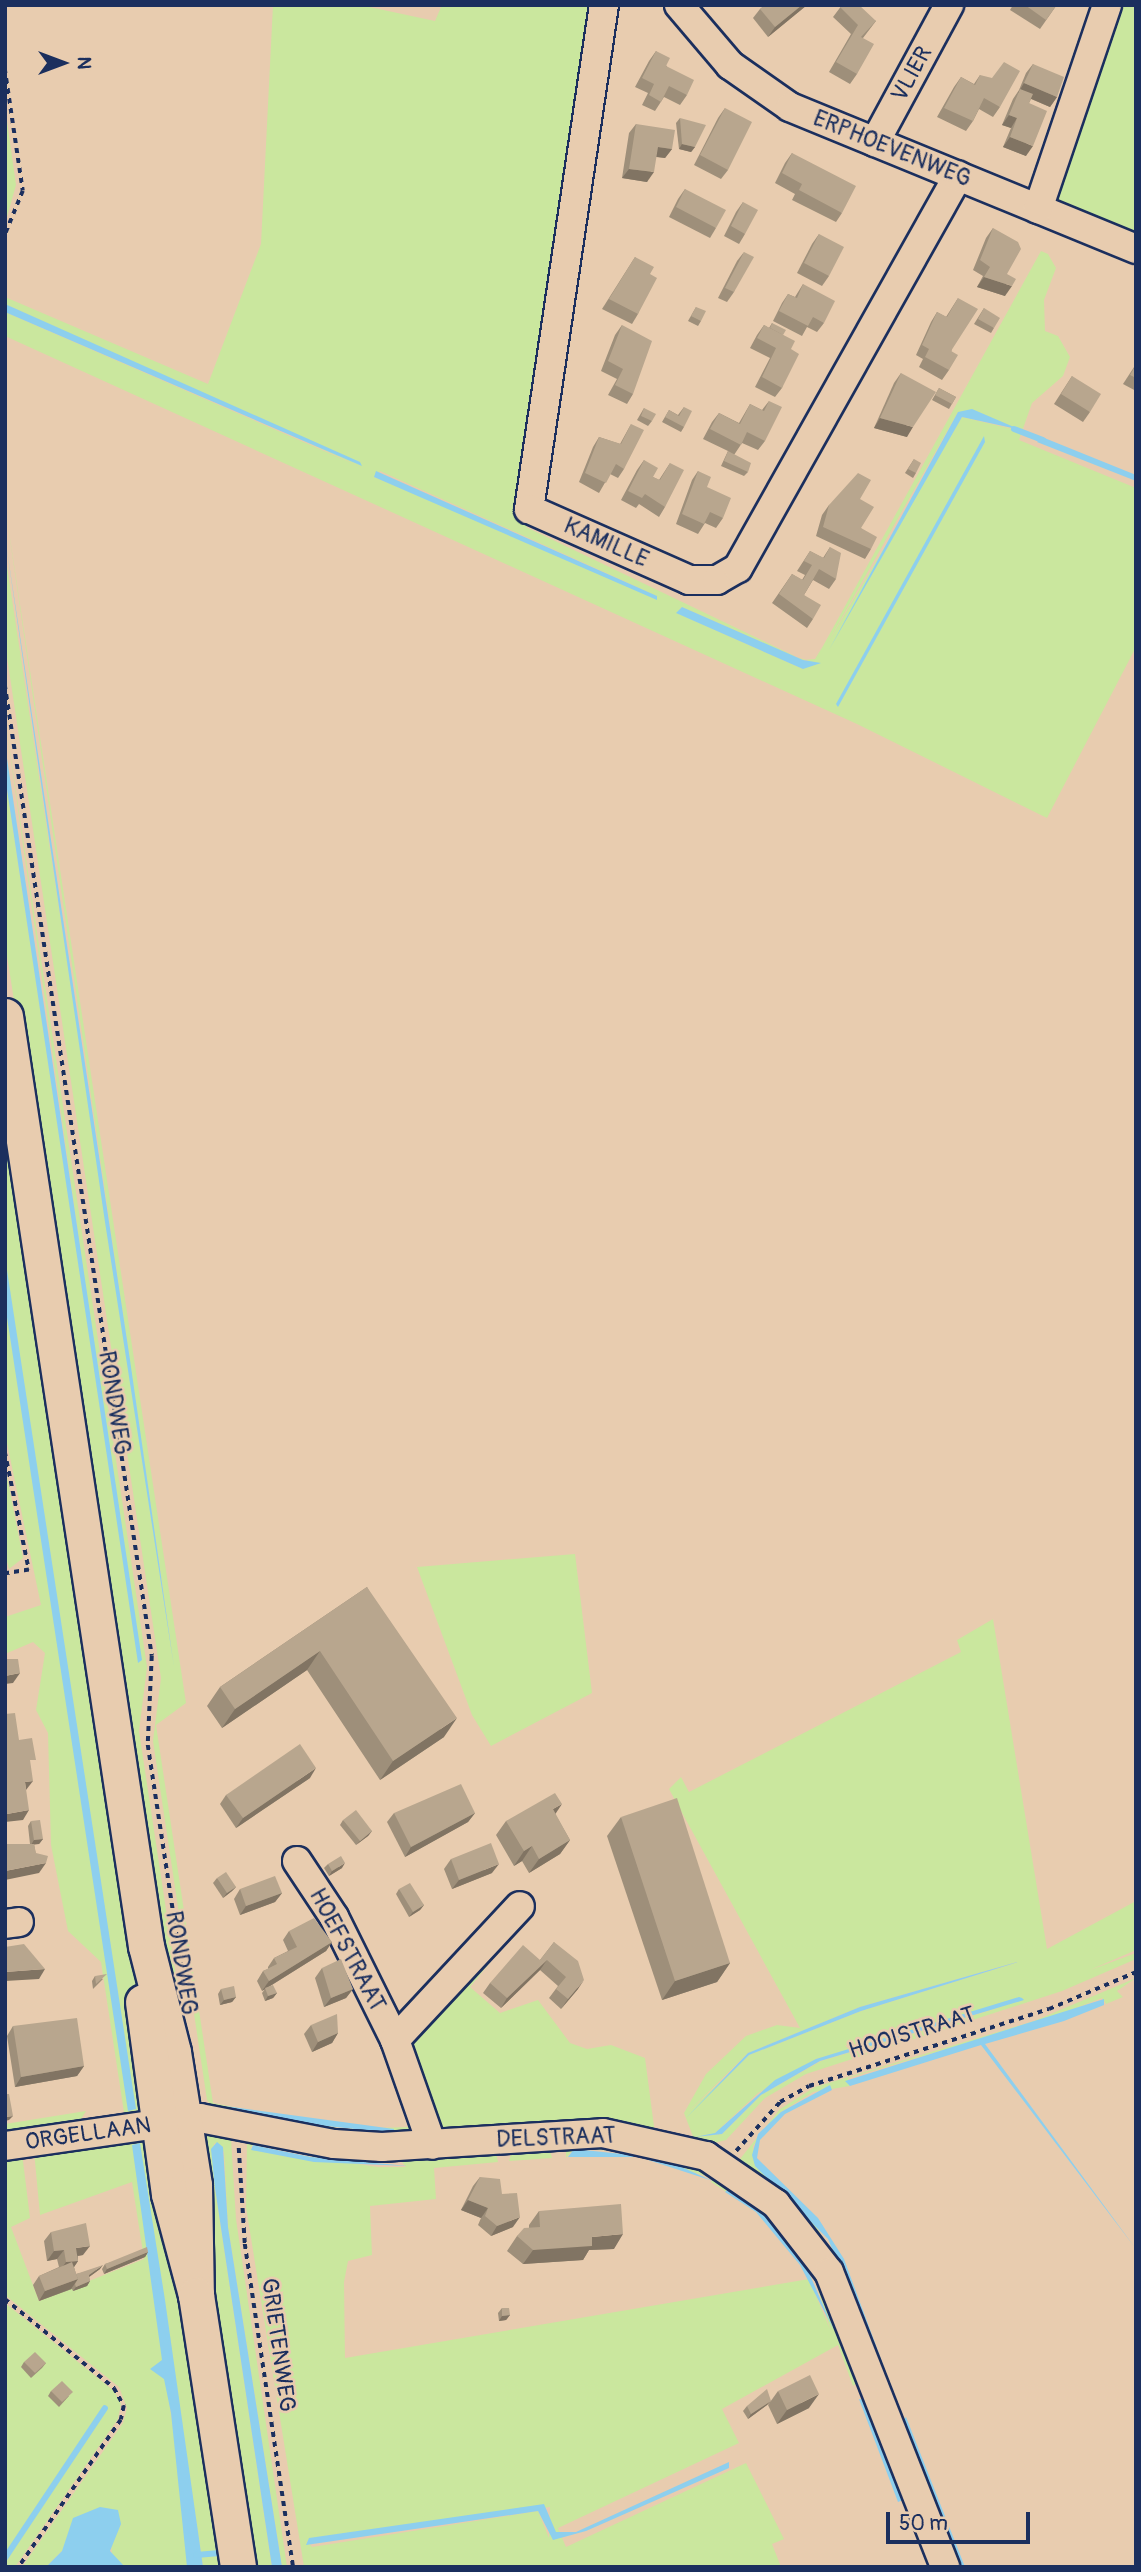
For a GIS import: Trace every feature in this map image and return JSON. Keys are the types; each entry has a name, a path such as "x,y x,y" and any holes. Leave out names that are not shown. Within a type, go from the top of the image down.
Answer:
{"main road":[{"name":"RONDWEG","path":"5,1016 146,1946 144,2027 171,2121 182,2253 196,2295 237,2567"}],"street":[{"name":"KAMILLE","path":"604,5 529,509 689,580 717,580 738,568 958,176"},
{"name":"ERPHOEVENWEG","path":"679,5 702,37 754,84 790,107 1136,249"},
{"name":"VLIER","path":"874,142 949,5"},
{"path":"1038,209 1107,5"},
{"name":"HOEFSTRAAT","path":"297,1861 334,1917 395,2040 432,2145"},
{"name":"HOEFSTRAAT","path":"395,2040 520,1906"},
{"name":"DELSTRAAT","path":"171,2121 239,2128 334,2144 432,2145 628,2135 678,2145 723,2165 776,2204 829,2272 945,2567"},
{"name":"ORGELLAAN","path":"5,2146 171,2121"}],"path":[{"path":"5,69 23,191 5,235"},
{"name":"RONDWEG","path":"5,685 152,1656 148,1745 185,1989"},
{"path":"5,1452 29,1570 5,1574"},
{"name":"HOOISTRAAT","path":"723,2165 765,2116 809,2086 1049,2009 1136,1972"},
{"name":"GRIETENWEG","path":"239,2128 245,2244 293,2567"},
{"path":"5,2299 114,2388 124,2406 121,2420 19,2567"}],"green space":[{"path":"273,5 360,5 435,21 442,5 598,5 542,515 526,527 796,657 682,607 677,613 803,669 809,661 805,660 815,659 823,646 1041,251 1048,254 1056,268 1044,300 1045,331 1058,336 1070,357 1063,376 1032,403 1019,440 1136,488 1136,647 1047,818 857,724 5,336 5,312 361,467 5,304 5,297 208,384 261,244","holes":["958,412 1021,431 962,417 827,644","380,471 657,596 374,477"]},
{"path":"1112,5 1136,5 1136,233 1056,210 1050,193"},
{"path":"5,107 16,185 5,224"},
{"path":"5,505 186,1703 156,1725 213,2103 342,2129 410,2127 414,2107 378,2033 384,2031 418,2109 410,2134 399,2139 324,2137 223,2119 207,2100 153,1741 161,1678 5,644 5,553 174,1665"},
{"path":"5,718 147,1667 139,1731 196,2108 188,2109 5,943 5,776 139,1663"},
{"path":"5,1133 136,1950 151,2115 125,2119 101,1962 68,1931 51,1845 48,1733 36,1710 45,1653 33,1642 5,1654 5,1617 41,1605 5,1434"},
{"path":"5,1466 23,1558 9,1569 5,1554"},
{"path":"575,1554 592,1693 491,1746 472,1715 417,1567"},
{"path":"993,1619 1047,1949 1136,1901 1136,1950 1090,1970 1136,1953 1136,1959 1062,1991 806,2074 765,2098 726,2140 697,2147 684,2113 706,2074 746,2036 777,2025 800,2028 669,1789 681,1777 689,1792 961,1652 957,1640","holes":["1021,1961 861,2011 749,2055 686,2114 748,2053 860,2007","1009,2005 821,2061 761,2095 722,2134 695,2137 714,2134 758,2093 816,2059"]},
{"path":"496,1938 505,1944 470,1987 500,2013 538,2000 570,2043 587,2049 611,2045 645,2058 655,2134 438,2127 404,2049"},
{"path":"1136,1978 1117,1991 1123,1997 1106,2004 1102,1998 1045,2020 848,2078 850,2086 813,2092 781,2112 753,2146 755,2166 810,2216 849,2282 960,2567 950,2567 843,2290 740,2159 780,2109 815,2087 1034,2021"},
{"path":"86,2111 76,2127 5,2138 5,2124"},
{"path":"192,2128 231,2139 236,2219 287,2567 282,2567 228,2227 224,2152 214,2143 215,2188 272,2567 249,2567"},
{"path":"154,2134 228,2567 203,2567 140,2144 133,2145 189,2542 187,2567 125,2567 113,2560 111,2545 121,2524 62,2551 46,2567 22,2567 123,2423 127,2408 119,2387 5,2295 5,2156 22,2153 30,2218 11,2227 39,2301 144,2259 132,2182 40,2215 34,2151"},
{"path":"247,2140 496,2153 498,2162 434,2168 436,2199 370,2206 372,2255 348,2261 344,2282 345,2358 809,2279 830,2329 814,2276 776,2224 711,2182 713,2178 621,2151 574,2149 566,2158 566,2152 574,2141 719,2169 814,2258 859,2381 853,2386 838,2345 722,2409 739,2443 558,2528 566,2547 746,2463 784,2539 772,2544 781,2567 304,2567 246,2207","holes":["253,2145 347,2161 402,2162 406,2167 378,2167 250,2148","550,2507 549,2538 538,2511 312,2547 307,2541"]},
{"path":"513,2147 549,2147 552,2158 509,2161"},
{"path":"5,2303 114,2391 121,2404 118,2419 15,2567 5,2567"}],"water":[{"path":"5,304 360,462 362,466 5,312"},
{"path":"972,409 1021,430 962,417 829,650 958,412"},
{"path":"984,436 985,442 838,707 836,704"},
{"path":"1042,437 1136,475 1136,481 1037,442"},
{"path":"376,471 657,596 657,600 374,477"},
{"path":"5,537 130,1360 174,1667 105,1222"},
{"path":"682,607 803,660 821,663 803,669 676,613"},
{"path":"5,745 142,1660 138,1663 5,776"},
{"path":"5,1257 136,2109 128,2111 5,1304"},
{"path":"1021,1961 861,2011 749,2055 686,2118 748,2053 860,2007"},
{"path":"1019,1997 1024,2000 820,2061 761,2095 722,2134 695,2137 715,2133 775,2080 816,2059"},
{"path":"1104,1999 1104,2005 1064,2021 985,2044 1136,2249 981,2045 850,2086 845,2081"},
{"path":"830,2085 832,2090 785,2114 760,2140 757,2158 818,2218 844,2259 892,2389 828,2239 755,2166 752,2155 758,2134 781,2112"},
{"path":"225,2106 394,2129 394,2133 287,2122"},
{"path":"217,2142 223,2147 228,2227 282,2567 272,2567 215,2188 211,2149"},
{"path":"140,2143 203,2567 187,2567 171,2413 164,2379 150,2369 162,2360 132,2145"},
{"path":"253,2145 311,2157 408,2166 314,2162 251,2150"},
{"path":"574,2149 661,2158 713,2181 639,2157 568,2157"},
{"path":"730,2187 776,2224 802,2257 834,2330 800,2265 756,2212 725,2192"},
{"path":"859,2399 866,2400 905,2499 898,2502"},
{"path":"906,2417 965,2567 960,2567 902,2421"},
{"path":"729,2462 729,2468 586,2531 553,2540 538,2511 306,2545 309,2538 544,2504 556,2532 576,2532"},
{"path":"100,2507 118,2510 121,2524 110,2551 125,2567 46,2567 62,2551 73,2518"}],"building":[{"path":"765,5 802,5 775,27 760,9"},
{"path":"859,5 876,21 861,37 874,44 857,74 836,62 858,25 840,7"},
{"path":"1025,5 1055,5 1056,6 1046,20"},
{"path":"656,51 670,58 666,66 694,80 687,95 669,86 661,102 649,95 654,84 642,78"},
{"path":"1004,62 1020,71 1000,107 984,98 973,121 944,108 961,77 975,85 980,75 992,78"},
{"path":"1033,64 1064,77 1057,97 1024,83"},
{"path":"1020,89 1033,94 1029,103 1047,111 1033,146 1010,137 1017,118 1009,115"},
{"path":"725,108 752,122 728,170 700,155"},
{"path":"680,118 706,125 695,147 682,144"},
{"path":"636,124 675,130 672,149 658,147 654,172 629,169"},
{"path":"792,153 856,186 842,213 799,190 802,184 782,173"},
{"path":"685,189 726,210 716,228 676,207"},
{"path":"743,202 758,210 745,234 731,226"},
{"path":"993,228 1018,242 1021,249 1007,274 1016,279 1012,286 984,277 990,267 980,260"},
{"path":"819,234 844,247 829,276 804,263"},
{"path":"744,252 754,257 734,292 725,288"},
{"path":"635,257 654,267 650,274 657,278 638,314 609,299"},
{"path":"803,284 835,301 824,323 813,317 808,326 779,311 788,294 797,298"},
{"path":"958,298 978,309 951,351 958,355 949,370 925,357 929,349 922,345 937,312 947,317"},
{"path":"696,307 706,311 701,321 691,316"},
{"path":"984,308 1000,318 994,328 978,319"},
{"path":"772,323 786,330 783,335 770,328"},
{"path":"622,325 652,341 633,394 615,385 623,369 608,361"},
{"path":"764,325 795,341 791,349 799,354 782,388 762,377 776,348 757,338"},
{"path":"1136,365 1136,378 1130,375"},
{"path":"901,373 936,392 913,427 880,418"},
{"path":"1072,376 1101,394 1090,412 1061,394"},
{"path":"939,388 956,397 952,404 935,395"},
{"path":"769,401 782,407 765,441 747,432 741,445 710,429 719,413 740,424 750,404 764,411"},
{"path":"684,407 692,411 684,427 665,417 669,410 679,416"},
{"path":"644,408 656,414 652,421 641,416"},
{"path":"631,424 644,430 624,469 616,464 606,483 585,473 599,437 621,444"},
{"path":"728,451 751,463 748,472 724,461"},
{"path":"914,459 921,463 916,473 908,469"},
{"path":"644,460 658,468 653,477 660,480 670,463 684,470 665,507 645,494 642,498 628,491"},
{"path":"698,471 711,477 707,487 731,498 723,518 710,512 704,524 682,514"},
{"path":"858,473 871,480 860,499 874,507 861,528 877,537 871,549 823,527 829,505"},
{"path":"830,547 841,553 836,579 819,569 804,595 821,605 813,619 779,594 792,574 803,580 812,565 804,561 810,551 824,558"},
{"path":"367,1587 457,1718 393,1761 320,1651 235,1709 220,1687"},
{"path":"5,1659 18,1659 20,1673 5,1676"},
{"path":"15,1713 19,1740 32,1738 36,1760 30,1760 33,1781 25,1782 29,1810 7,1814 5,1714"},
{"path":"300,1744 316,1768 243,1818 226,1795"},
{"path":"461,1784 475,1813 411,1847 394,1813"},
{"path":"555,1793 562,1804 553,1809 570,1840 539,1859 532,1846 524,1851 506,1821"},
{"path":"677,1798 730,1963 675,1981 621,1817"},
{"path":"356,1810 372,1831 360,1841 343,1820"},
{"path":"40,1820 43,1839 34,1840 31,1821"},
{"path":"491,1843 499,1864 459,1880 451,1859"},
{"path":"5,1844 34,1844 36,1853 48,1856 46,1863 5,1871"},
{"path":"341,1856 345,1863 332,1871 328,1864"},
{"path":"226,1872 236,1887 227,1893 217,1878"},
{"path":"275,1876 282,1893 246,1906 240,1889"},
{"path":"410,1883 424,1905 413,1912 399,1889"},
{"path":"314,1918 332,1942 269,1981 263,1971 277,1964 274,1958 297,1947 289,1931"},
{"path":"554,1942 578,1961 584,1980 568,1999 556,1989 566,1977 547,1960 507,1998 490,1983 523,1945 540,1960"},
{"path":"24,1944 45,1969 5,1972 5,1947"},
{"path":"341,1959 353,1989 331,1998 322,1968"},
{"path":"107,1974 96,1984 95,1976"},
{"path":"273,1985 277,1993 268,1996 265,1988"},
{"path":"234,1986 236,1997 224,2000 221,1989"},
{"path":"337,2014 338,2033 318,2042 311,2025"},
{"path":"77,2018 84,2066 21,2077 13,2026"},
{"path":"5,2094 9,2094 13,2116 5,2117"},
{"path":"480,2177 500,2179 502,2194 517,2193 520,2217 497,2226 485,2216 488,2208 468,2200"},
{"path":"621,2204 623,2234 592,2237 592,2246 533,2250 517,2236 524,2228 540,2227 539,2211"},
{"path":"86,2223 90,2246 76,2248 78,2261 66,2262 64,2250 54,2251 51,2232"},
{"path":"147,2247 148,2252 107,2269 105,2264"},
{"path":"72,2262 78,2279 45,2291 39,2276"},
{"path":"103,2265 89,2275 90,2281 76,2287 76,2274"},
{"path":"502,2308 509,2308 510,2315 502,2316"},
{"path":"35,2352 46,2363 35,2373 24,2362"},
{"path":"810,2375 819,2394 787,2410 778,2391"},
{"path":"62,2381 73,2392 62,2402 51,2391"},
{"path":"767,2389 771,2401 751,2414 747,2406"}],"waterway":[{"path":"1014,429 1043,440"},
{"path":"5,2558 105,2408"},
{"path":"196,2555 217,2553"}]}
